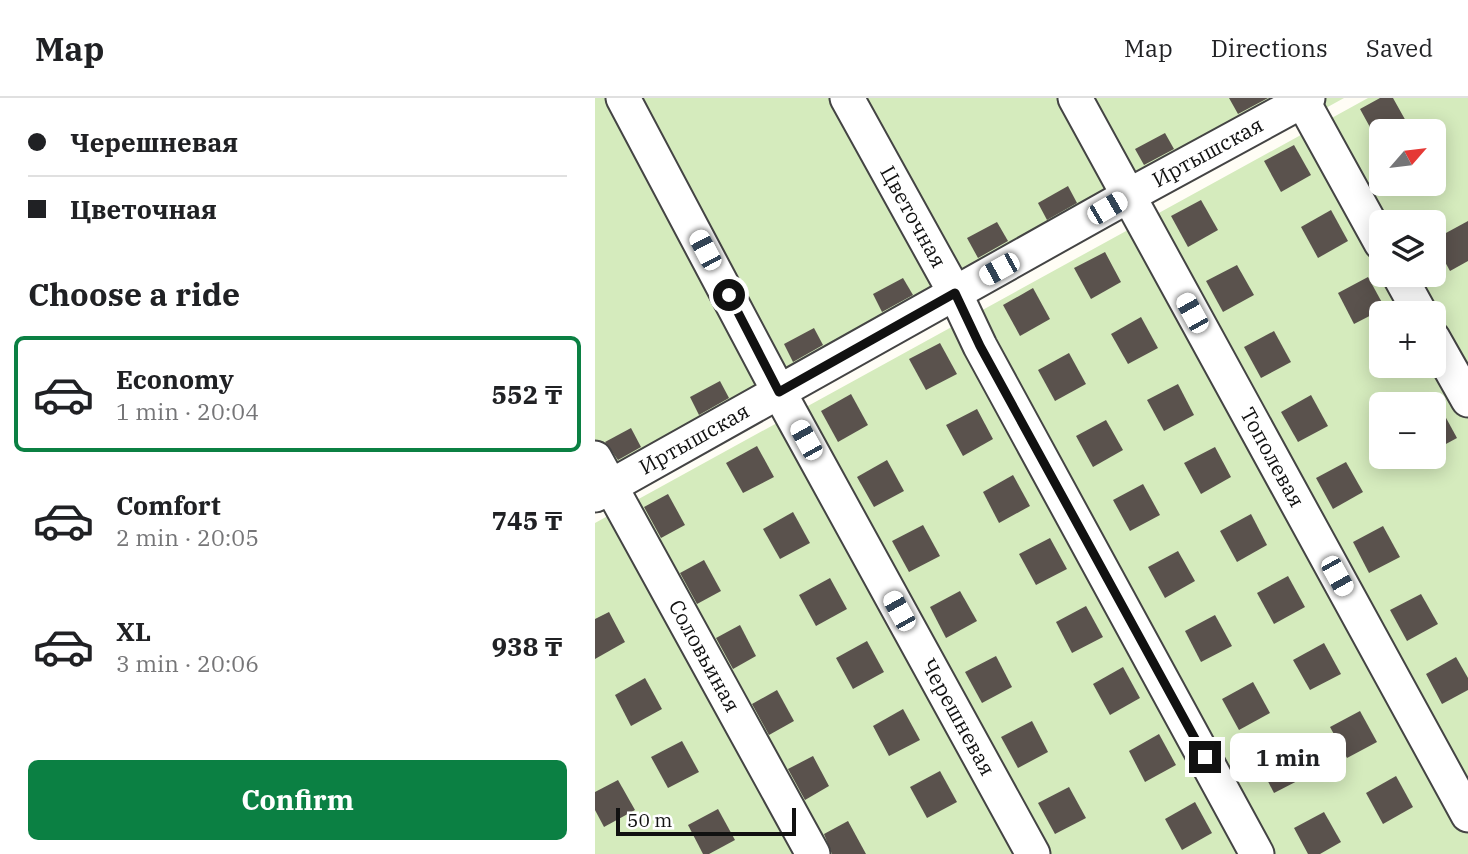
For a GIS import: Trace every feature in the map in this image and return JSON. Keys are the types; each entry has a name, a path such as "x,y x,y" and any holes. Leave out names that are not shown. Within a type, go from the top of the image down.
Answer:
{"street":[{"name":"Черешневая","path":"623,98 779,392 1033,854"},
{"name":"Цветочная","path":"847,98 1257,854"},
{"name":"Тополевая","path":"1075,98 1468,816"},
{"name":"Иртышская","path":"600,480 779,392 1304,99"},
{"path":"1304,99 1369,221"},
{"path":"1446,361 1468,401"},
{"name":"Соловьиная","path":"600,480 813,854"}],"green space":[{"path":"595,98 1344,98 595,510"},
{"path":"1368,98 1468,98 1468,854 595,854 595,523"}],"building":[{"path":"1229,98 1268,98 1238,114"},
{"path":"1380,98 1393,98 1405,119 1369,119 1369,125 1360,109"},
{"path":"1165,133 1174,149 1144,165 1135,149"},
{"path":"1294,145 1311,175 1281,192 1264,161"},
{"path":"1068,186 1077,203 1047,220 1038,203"},
{"path":"1201,200 1218,230 1188,247 1171,216"},
{"path":"1331,210 1348,241 1318,258 1301,227"},
{"path":"1468,221 1468,261 1450,271 1446,264 1446,233"},
{"path":"997,222 1008,241 978,258 967,238"},
{"path":"1105,252 1121,282 1091,299 1074,268"},
{"path":"1237,265 1254,295 1223,312 1206,281"},
{"path":"1368,277 1369,287 1373,287 1381,301 1369,301 1369,316 1354,324 1338,293"},
{"path":"903,278 913,295 882,312 873,294"},
{"path":"1033,288 1050,319 1020,336 1003,305"},
{"path":"1141,317 1158,348 1128,364 1111,334"},
{"path":"814,328 823,345 793,362 784,344"},
{"path":"1274,331 1291,362 1261,378 1244,347"},
{"path":"940,343 957,374 926,390 909,359"},
{"path":"1069,353 1086,384 1055,401 1038,370"},
{"path":"720,381 729,398 699,415 690,397"},
{"path":"1178,384 1194,415 1164,431 1147,400"},
{"path":"851,394 868,425 838,442 821,411"},
{"path":"1311,395 1328,426 1298,442 1281,412"},
{"path":"977,409 993,439 963,456 946,425"},
{"path":"1446,418 1457,438 1446,444"},
{"path":"1106,420 1123,450 1093,467 1076,436"},
{"path":"631,428 641,447 618,460 605,442"},
{"path":"757,446 774,477 743,493 726,463"},
{"path":"1215,447 1231,477 1201,494 1184,463"},
{"path":"887,460 904,491 874,507 857,477"},
{"path":"1346,462 1363,492 1333,509 1316,478"},
{"path":"1013,475 1030,506 999,523 983,492"},
{"path":"1143,484 1160,515 1130,531 1113,500"},
{"path":"668,494 685,525 661,538 644,507"},
{"path":"793,512 810,543 780,559 763,529"},
{"path":"1251,514 1267,545 1237,562 1220,531"},
{"path":"923,525 940,556 909,572 892,541"},
{"path":"1383,526 1400,557 1369,573 1353,542"},
{"path":"1050,538 1067,569 1036,585 1019,554"},
{"path":"1178,551 1195,581 1165,598 1148,567"},
{"path":"704,560 721,591 697,604 680,573"},
{"path":"1288,576 1305,607 1274,624 1257,593"},
{"path":"830,578 847,609 816,626 799,595"},
{"path":"960,591 977,621 946,638 930,607"},
{"path":"1421,594 1438,624 1407,641 1390,610"},
{"path":"1086,606 1103,637 1072,653 1056,622"},
{"path":"609,612 625,642 595,659 595,619"},
{"path":"1215,615 1232,646 1201,662 1185,631"},
{"path":"740,625 756,656 733,669 716,638"},
{"path":"867,641 884,672 853,689 836,658"},
{"path":"1324,643 1341,674 1310,690 1293,660"},
{"path":"996,656 1012,687 982,703 965,672"},
{"path":"1456,657 1468,678 1468,690 1442,704 1426,674"},
{"path":"1123,667 1140,698 1110,715 1093,684"},
{"path":"645,678 662,709 631,726 615,695"},
{"path":"1253,682 1270,713 1239,730 1222,699"},
{"path":"777,690 794,721 769,735 752,704"},
{"path":"903,709 920,740 889,756 873,726"},
{"path":"1360,711 1377,742 1347,758 1330,727"},
{"path":"1032,721 1048,752 1018,768 1001,737"},
{"path":"1159,734 1176,765 1145,782 1129,751"},
{"path":"682,741 699,772 668,788 651,757"},
{"path":"1288,746 1305,777 1274,793 1258,762"},
{"path":"813,756 829,786 805,800 788,769"},
{"path":"940,771 957,802 927,818 910,787"},
{"path":"1396,776 1413,807 1383,824 1366,793"},
{"path":"618,780 635,810 604,827 595,810 595,792"},
{"path":"1069,787 1086,818 1055,834 1038,803"},
{"path":"1195,802 1212,833 1182,850 1165,819"},
{"path":"718,809 735,840 709,854 703,854 688,825"},
{"path":"1324,812 1341,842 1320,854 1308,854 1294,828"},
{"path":"848,821 866,854 832,854 824,834"}],"route":[{"path":"729,295 779,392 955,293 980,346 1205,757"}]}
